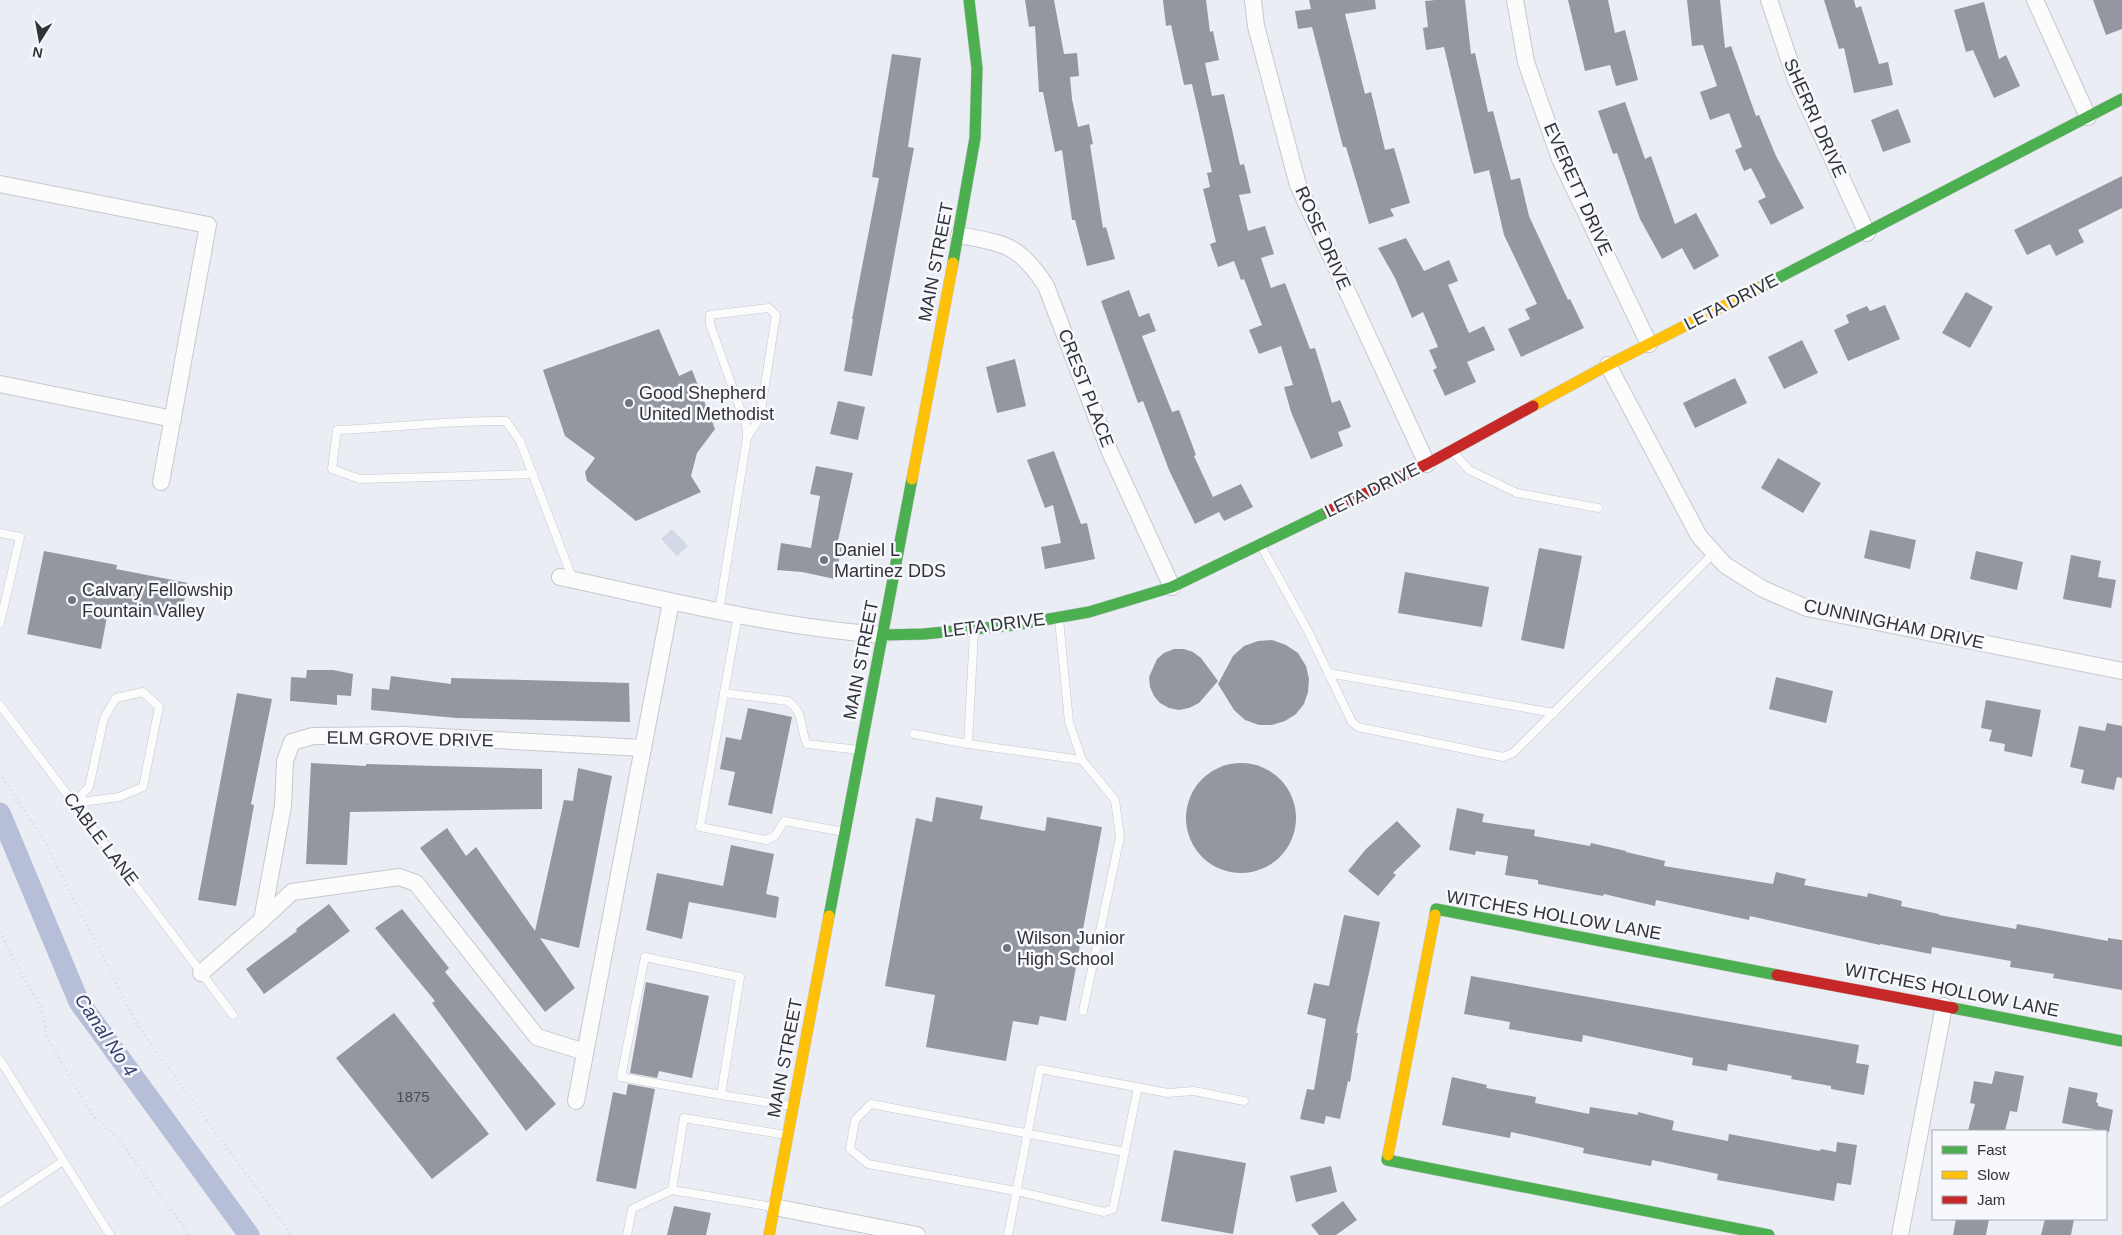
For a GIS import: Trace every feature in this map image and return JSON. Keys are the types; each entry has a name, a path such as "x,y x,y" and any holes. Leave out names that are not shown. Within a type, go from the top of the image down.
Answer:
{"street":[{"name":"MAIN STREET","path":"769,1235 959,235 975,138 977,68 970,0"},
{"name":"ROSE DRIVE","path":"1253,0 1256,26 1298,185 1427,464"},
{"name":"EVERETT DRIVE","path":"1515,0 1526,62 1560,159 1649,344"},
{"name":"SHERRI DRIVE","path":"1769,0 1796,80 1867,233"},
{"path":"2035,0 2088,117"},
{"name":"LETA DRIVE","path":"566,578 719,611 840,632 883,635 974,629 1059,618 1089,612 1172,587 1427,464 1608,365 1867,233 2122,99"},
{"path":"0,184 208,225 161,482"},
{"name":"CREST PLACE","path":"959,235 999,243 1017,251 1032,265 1046,286 1109,450 1172,587"},
{"name":"CUNNINGHAM DRIVE","path":"1608,365 1699,536 1725,565 1763,589 1807,608 2122,671"},
{"path":"0,384 172,420"},
{"path":"576,1101 671,602"},
{"name":"ELM GROVE DRIVE","path":"262,920 283,806 285,761 292,742 313,736 404,735 643,748"},
{"path":"202,973 292,892 398,877 416,883 537,1037 585,1052"},
{"name":"WITCHES HOLLOW LANE","path":"1769,1235 1387,1160 1436,910 2122,1041"},
{"path":"1900,1235 1944,1006"},
{"path":"774,1207 917,1235"}],"lane":[{"path":"719,611 747,438 746,428 710,324 710,314 769,308 776,315 760,417 747,438"},
{"path":"533,474 360,479 332,469 337,430 394,428 478,420 506,421 520,441 533,474 566,578"},
{"path":"1452,450 1469,470 1517,493 1598,508"},
{"path":"0,533 20,537 0,623"},
{"path":"1260,544 1308,632 1352,722 1358,727 1503,757 1513,753 1714,553"},
{"path":"738,614 700,827 766,840 775,836 784,821 846,833"},
{"path":"1059,618 1069,722 1082,760 1115,800 1120,837 1083,1011"},
{"path":"968,744 974,629"},
{"path":"1328,673 1554,713"},
{"path":"143,692 159,707 143,787 119,797 74,803 89,787 104,718 116,698 143,692"},
{"path":"724,693 788,701 796,708 802,720 803,737 808,744 862,750"},
{"name":"CABLE LANE","path":"0,705 233,1015"},
{"path":"914,734 968,744 1082,760"},
{"path":"721,1095 740,977 645,957 621,1077 721,1095 793,1106"},
{"path":"0,1060 110,1235"},
{"path":"1008,1235 1040,1069 1168,1093 1194,1091 1244,1101"},
{"path":"1125,1152 871,1104 855,1120 850,1149 868,1164 1016,1191 1104,1212 1113,1209 1125,1152 1138,1088"},
{"path":"672,1190 684,1118 788,1135"},
{"path":"0,1203 63,1161"},
{"path":"627,1235 632,1209 672,1190 774,1207"}],"path":[{"path":"0,773 46,844 138,1026 290,1235"},
{"path":"0,932 24,979 41,1006 47,1038 93,1116 118,1138 190,1235"}],"shaded area":[{"path":"672,529 688,546 677,556 661,539"}],"building":[{"path":"1025,0 1054,0 1064,54 1077,53 1079,76 1070,77 1072,99 1078,127 1089,124 1093,144 1090,145 1103,228 1106,227 1115,259 1087,266 1075,220 1072,220 1062,150 1055,152 1043,92 1039,92 1035,26 1029,27"},
{"path":"1163,0 1206,0 1210,32 1213,31 1219,60 1205,63 1212,96 1224,94 1240,165 1244,164 1251,193 1239,195 1248,231 1265,226 1274,254 1261,258 1271,288 1285,283 1310,349 1315,348 1332,403 1340,400 1351,427 1338,432 1343,446 1311,459 1291,412 1284,387 1293,385 1281,346 1259,354 1249,330 1262,325 1244,279 1241,280 1234,261 1218,267 1210,244 1216,242 1203,189 1210,187 1207,173 1212,172 1192,84 1184,85 1171,25 1166,26"},
{"path":"1309,0 1375,0 1376,9 1345,14 1365,94 1371,92 1385,150 1394,148 1410,203 1390,209 1394,216 1369,224 1346,147 1343,147 1312,27 1298,29 1295,11 1311,9"},
{"path":"1465,0 1471,54 1475,53 1488,112 1493,111 1511,180 1520,178 1529,216 1568,300 1570,299 1584,328 1521,357 1508,329 1530,319 1525,309 1537,304 1504,235 1489,170 1474,174 1444,47 1426,50 1423,28 1428,27 1425,1"},
{"path":"1568,0 1608,0 1615,33 1625,30 1638,80 1616,86 1610,65 1585,71"},
{"path":"1687,0 1720,0 1725,48 1731,46 1756,116 1759,115 1776,156 1804,208 1771,225 1758,201 1766,197 1751,168 1744,171 1735,150 1742,147 1729,113 1710,120 1700,92 1717,86 1703,45 1692,46"},
{"path":"1824,0 1854,0 1856,8 1861,6 1879,64 1888,62 1893,85 1854,93 1844,48 1839,49"},
{"path":"2093,0 2122,0 2122,29 2106,35"},
{"path":"1984,2 1999,59 2006,55 2020,86 1994,98 1973,50 1966,52 1954,10"},
{"path":"892,54 921,58 908,147 914,148 872,376 844,371 879,178 872,177"},
{"path":"1625,102 1645,159 1651,156 1675,224 1696,213 1719,256 1694,270 1682,248 1662,259 1640,219 1617,153 1613,154 1598,111"},
{"path":"1898,109 1911,142 1883,152 1871,120"},
{"path":"2122,176 2122,208 2078,230 2084,242 2056,256 2050,244 2027,255 2014,230"},
{"path":"1406,238 1424,271 1449,260 1458,281 1448,285 1469,333 1484,326 1495,350 1467,362 1476,382 1445,396 1433,370 1437,368 1429,350 1438,347 1423,312 1412,318 1395,278 1378,248"},
{"path":"1129,290 1139,317 1149,313 1156,331 1142,336 1172,412 1179,410 1196,455 1194,456 1213,497 1241,484 1253,507 1224,521 1219,512 1195,524 1169,470 1143,401 1138,403 1101,301"},
{"path":"1966,292 1993,307 1970,348 1942,333"},
{"path":"1885,305 1900,339 1848,361 1834,330 1849,323 1846,315 1867,306 1870,311"},
{"name":"Good Shepherd United Methodist","path":"659,329 679,376 692,370 715,429 697,453 691,476 701,492 636,521 587,481 585,472 595,458 565,436 543,370"},
{"path":"1802,340 1818,373 1784,389 1768,357"},
{"path":"1015,359 1026,406 997,413 986,367"},
{"path":"1735,378 1747,403 1695,428 1683,403"},
{"path":"838,401 865,407 858,440 830,434"},
{"path":"1054,451 1081,524 1087,523 1095,559 1045,569 1041,547 1061,543 1053,505 1045,508 1027,460"},
{"path":"1778,458 1821,483 1803,513 1761,488"},
{"path":"816,466 853,473 837,545 842,546 835,579 802,572 777,570 781,543 811,548 820,496 810,494"},
{"path":"1870,530 1916,540 1910,569 1864,558"},
{"path":"1539,548 1582,556 1564,649 1521,640"},
{"name":"Calvary Fellowship Fountain Valley","path":"44,551 117,565 116,569 188,583 180,620 109,606 101,649 27,634"},
{"path":"1976,551 2023,562 2017,590 1970,579"},
{"path":"2071,555 2101,561 2098,577 2116,580 2111,608 2063,599"},
{"path":"1405,572 1489,587 1482,627 1398,613"},
{"path":"1272,640 1286,645 1298,653 1306,666 1309,679 1308,692 1304,704 1296,714 1285,721 1272,725 1259,725 1245,720 1234,710 1218,684 1233,656 1244,646 1258,641"},
{"path":"1174,649 1184,649 1193,652 1201,658 1218,681 1199,703 1179,710 1169,708 1160,703 1150,687 1149,677 1157,659 1164,653"},
{"path":"307,670 333,670 353,674 351,696 337,695 337,705 290,701 291,677 306,678"},
{"path":"391,676 451,684 451,678 629,683 630,722 456,718 371,710 372,688 389,690"},
{"path":"1776,677 1833,691 1826,723 1769,709"},
{"path":"237,693 272,699 251,804 254,805 236,906 198,900"},
{"path":"1986,700 2041,710 2032,757 2004,751 2005,744 1989,741 1992,730 1981,728"},
{"path":"748,708 792,717 772,814 728,805 735,772 720,769 726,737 741,740"},
{"path":"2107,723 2122,726 2122,778 2117,777 2114,790 2081,783 2084,770 2070,767 2079,726 2105,731"},
{"path":"311,763 366,766 366,764 542,769 542,809 350,812 347,865 306,864"},
{"path":"1241,763 1262,767 1280,779 1292,797 1296,818 1292,839 1280,857 1262,869 1241,873 1220,869 1202,857 1190,839 1186,818 1190,797 1202,779 1220,767"},
{"path":"578,768 612,776 579,948 540,938 575,988 545,1012 420,848 447,828 466,856 476,847 535,931 564,800 573,801"},
{"path":"936,797 983,806 980,819 1045,831 1047,817 1102,827 1066,1021 1040,1016 1038,1025 1013,1021 1006,1061 926,1047 935,995 885,986 916,818 932,822"},
{"path":"1457,808 1484,814 1482,822 1535,830 1534,836 1590,846 1591,843 1626,851 1665,861 1664,866 1773,884 1776,872 1806,879 1804,885 1867,897 1868,893 1902,901 1901,906 1939,915 2016,929 2017,924 2108,941 2108,938 2122,940 2122,990 2053,978 2054,974 2010,967 2011,961 1932,947 1931,954 1880,945 1750,916 1749,920 1656,900 1655,906 1604,894 1603,896 1538,884 1538,880 1505,875 1508,856 1476,851 1475,855 1449,850"},
{"path":"1397,821 1421,846 1393,873 1396,875 1378,896 1348,871 1366,849"},
{"path":"731,845 774,854 766,894 779,897 776,918 689,902 682,939 646,930 657,873 723,886"},
{"path":"329,904 350,931 264,994 246,969 297,931 296,929"},
{"path":"402,909 449,968 445,972 556,1104 526,1131 432,1003 435,1001 375,928"},
{"path":"1344,915 1380,922 1356,1033 1358,1033 1350,1082 1348,1081 1340,1119 1326,1116 1324,1124 1300,1119 1307,1089 1314,1090 1326,1019 1307,1014 1314,983 1329,986"},
{"path":"1471,976 1859,1045 1856,1063 1869,1065 1864,1095 1831,1089 1831,1086 1791,1079 1792,1076 1728,1064 1727,1071 1692,1065 1693,1058 1583,1035 1582,1042 1509,1029 1510,1022 1464,1014"},
{"path":"646,982 709,996 692,1078 659,1071 657,1078 630,1073"},
{"path":"394,1013 489,1134 432,1179 336,1058"},
{"path":"1995,1071 2024,1076 2017,1112 2010,1111 2005,1130 1968,1130 1975,1104 1970,1103 1974,1081 1992,1084"},
{"path":"1452,1077 1487,1085 1486,1088 1536,1097 1535,1103 1589,1114 1590,1107 1638,1115 1638,1112 1674,1121 1672,1130 1728,1141 1729,1134 1820,1151 1821,1149 1836,1152 1837,1142 1857,1145 1851,1185 1837,1183 1834,1201 1717,1180 1718,1174 1652,1160 1651,1166 1583,1153 1584,1148 1511,1132 1510,1138 1442,1125"},
{"path":"628,1084 655,1089 636,1189 596,1181 613,1092 626,1095"},
{"path":"2069,1087 2098,1093 2096,1102 2098,1106 2113,1110 2109,1132 2107,1130 2062,1123"},
{"path":"1174,1150 1246,1163 1233,1234 1161,1221"},
{"path":"1331,1166 1337,1192 1296,1202 1290,1176"},
{"path":"1343,1201 1357,1220 1336,1235 1319,1235 1311,1225"},
{"path":"674,1206 711,1213 706,1235 667,1235"},
{"path":"1956,1220 1989,1220 1986,1235 1953,1235"},
{"path":"2045,1220 2074,1220 2071,1235 2041,1235"}],"waterway":[{"name":"Canal No 4","path":"0,813 79,1002 249,1235"}],"traffic: fast":[{"path":"953,263 975,138 977,68 969,0"},
{"path":"1759,288 2122,99"},
{"path":"829,916 912,479"},
{"path":"883,635 924,634 1015,625 1089,612 1172,587 1329,511"},
{"path":"1435,915 1436,909 1777,975"},
{"path":"1953,1008 2122,1041"},
{"path":"1388,1155 1387,1160 1769,1235"}],"traffic: slow":[{"path":"912,479 953,263"},
{"path":"1533,406 1608,365 1759,288"},
{"path":"1388,1155 1435,915"},
{"path":"769,1235 829,916"}],"traffic: jam":[{"path":"1329,511 1427,464 1533,406"},
{"path":"1777,975 1953,1008"}],"place":[{"name":"Good Shepherd United Methodist","path":"629,403"},
{"name":"Daniel L Martinez DDS","path":"824,560"},
{"name":"Calvary Fellowship Fountain Valley","path":"72,600"},
{"name":"Wilson Junior High School","path":"1007,948"}]}
